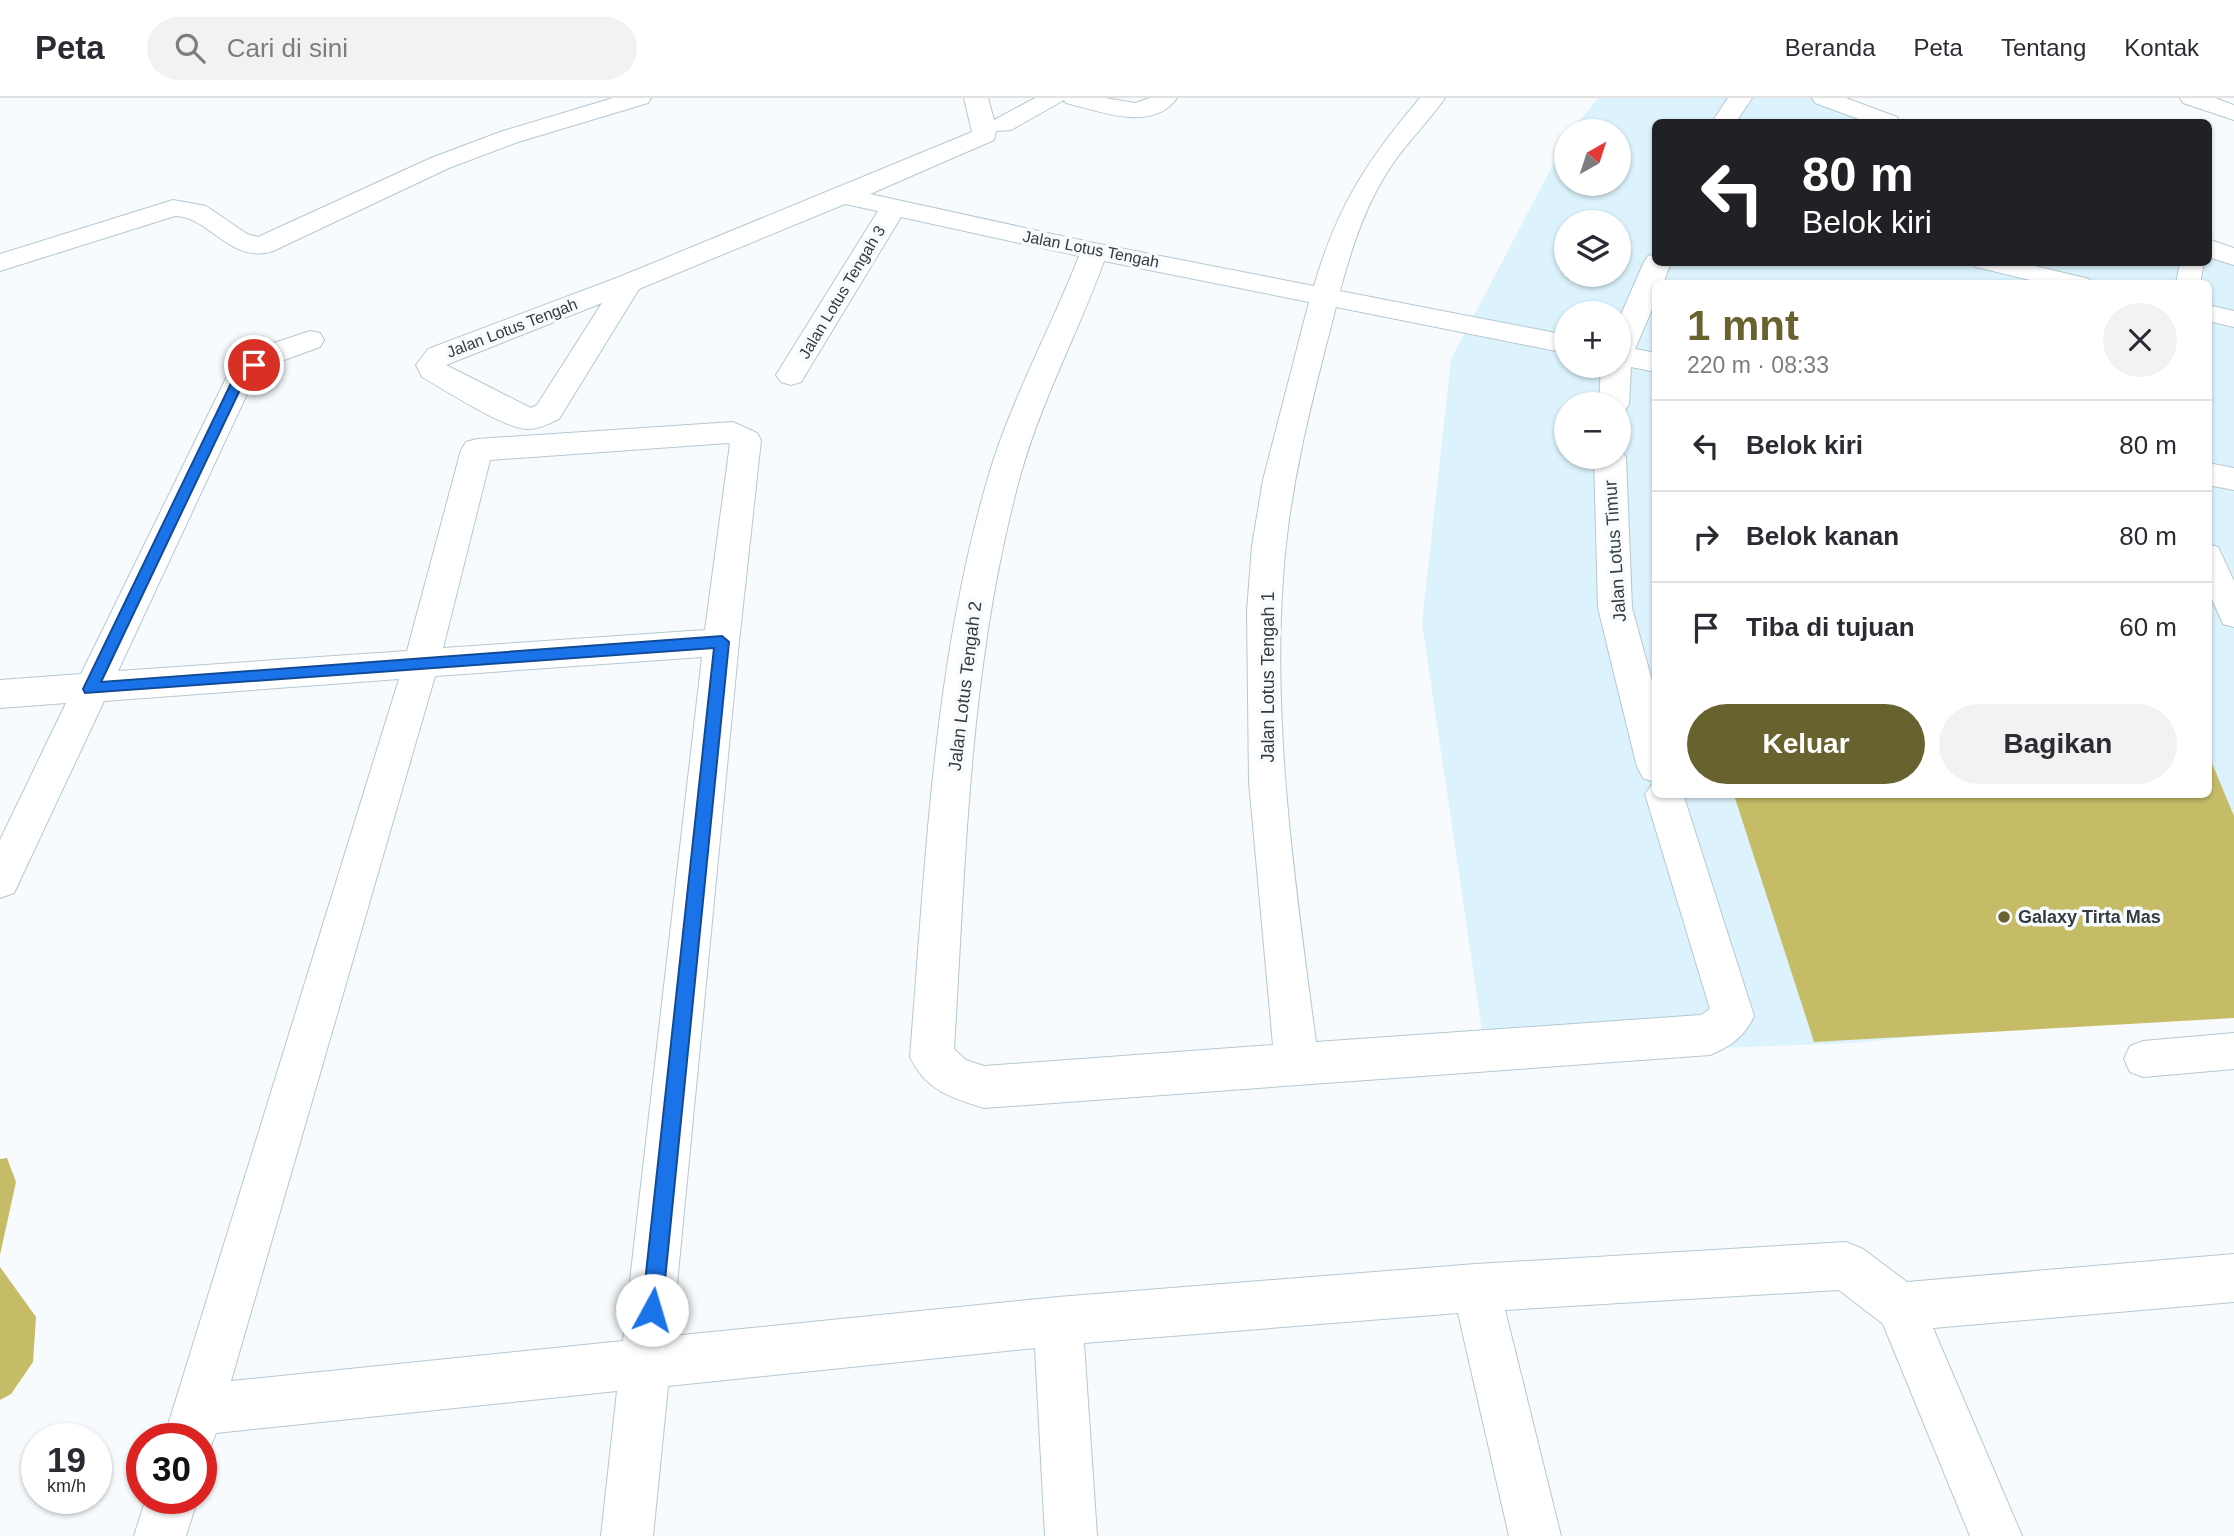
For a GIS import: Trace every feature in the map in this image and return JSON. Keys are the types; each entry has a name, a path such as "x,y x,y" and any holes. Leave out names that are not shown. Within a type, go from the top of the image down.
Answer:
{"street":[{"path":"0,263 186,206 247,243 261,246 440,163 509,137 639,98"},
{"path":"976,98 993,130"},
{"path":"842,196 993,130 1053,98"},
{"path":"1075,98 1142,111 1158,107 1166,98"},
{"name":"Jalan Lotus Tengah 1","path":"1297,1065 1274,876 1266,727 1264,609 1284,461 1296,400 1324,295 1361,196 1393,145 1433,98"},
{"path":"1726,119 1740,98"},
{"path":"1824,98 1880,119"},
{"path":"2192,98 2234,113"},
{"name":"Jalan Lotus Tengah","path":"629,283 548,412 536,418 522,418 432,370 431,365 438,356 629,283 842,196 1094,251 1554,342"},
{"name":"Jalan Lotus Tengah 3","path":"791,375 893,208"},
{"path":"2212,249 2234,257"},
{"name":"Jalan Lotus Tengah 2","path":"1094,251 1012,448 992,520 970,623 952,789 932,1056 953,1077 984,1087 1297,1065"},
{"path":"1631,325 1656,266"},
{"path":"0,881 242,373 266,356 310,340"},
{"path":"1631,356 1652,362"},
{"path":"194,1423 421,664 477,450 733,432 746,440 627,1536"},
{"name":"Jalan Lotus Timur","path":"1610,469 1615,608 1652,751"},
{"path":"2212,475 2234,479"},
{"path":"0,694 722,642"},
{"path":"1297,1065 1710,1035 1732,1016 1665,798"},
{"path":"202,1423 646,1365 1058,1321 1476,1287 1846,1266 1900,1307 1996,1536"},
{"path":"1900,1307 2234,1278"},
{"path":"1476,1287 1535,1536"},
{"path":"1058,1321 1071,1536"},
{"path":"160,1536 167,1514"}],"lane":[{"path":"2001,266 2063,280"},
{"path":"2212,314 2234,319"},
{"path":"2212,564 2234,616"},
{"path":"2143,1059 2234,1051"}],"shaded area":[{"path":"1598,98 1828,98 1882,119 1652,119 1652,266 2212,266 2212,250 2234,259 2234,1006 1852,1043 1486,1057 1422,623 1451,359 1554,163 1554,196 1631,196 1631,119 1581,119"},
{"name":"Galaxy Tirta Mas","path":"2212,763 2234,816 2234,1018 1814,1042 1735,798 2212,798"},
{"path":"7,1158 16,1182 0,1255 0,1159"},
{"path":"0,1267 36,1317 33,1362 11,1394 0,1400"}],"place":[{"name":"Galaxy Tirta Mas","path":"2004,917"}],"route":[{"path":"254,365 242,373 90,689 722,642 652,1310"}]}
